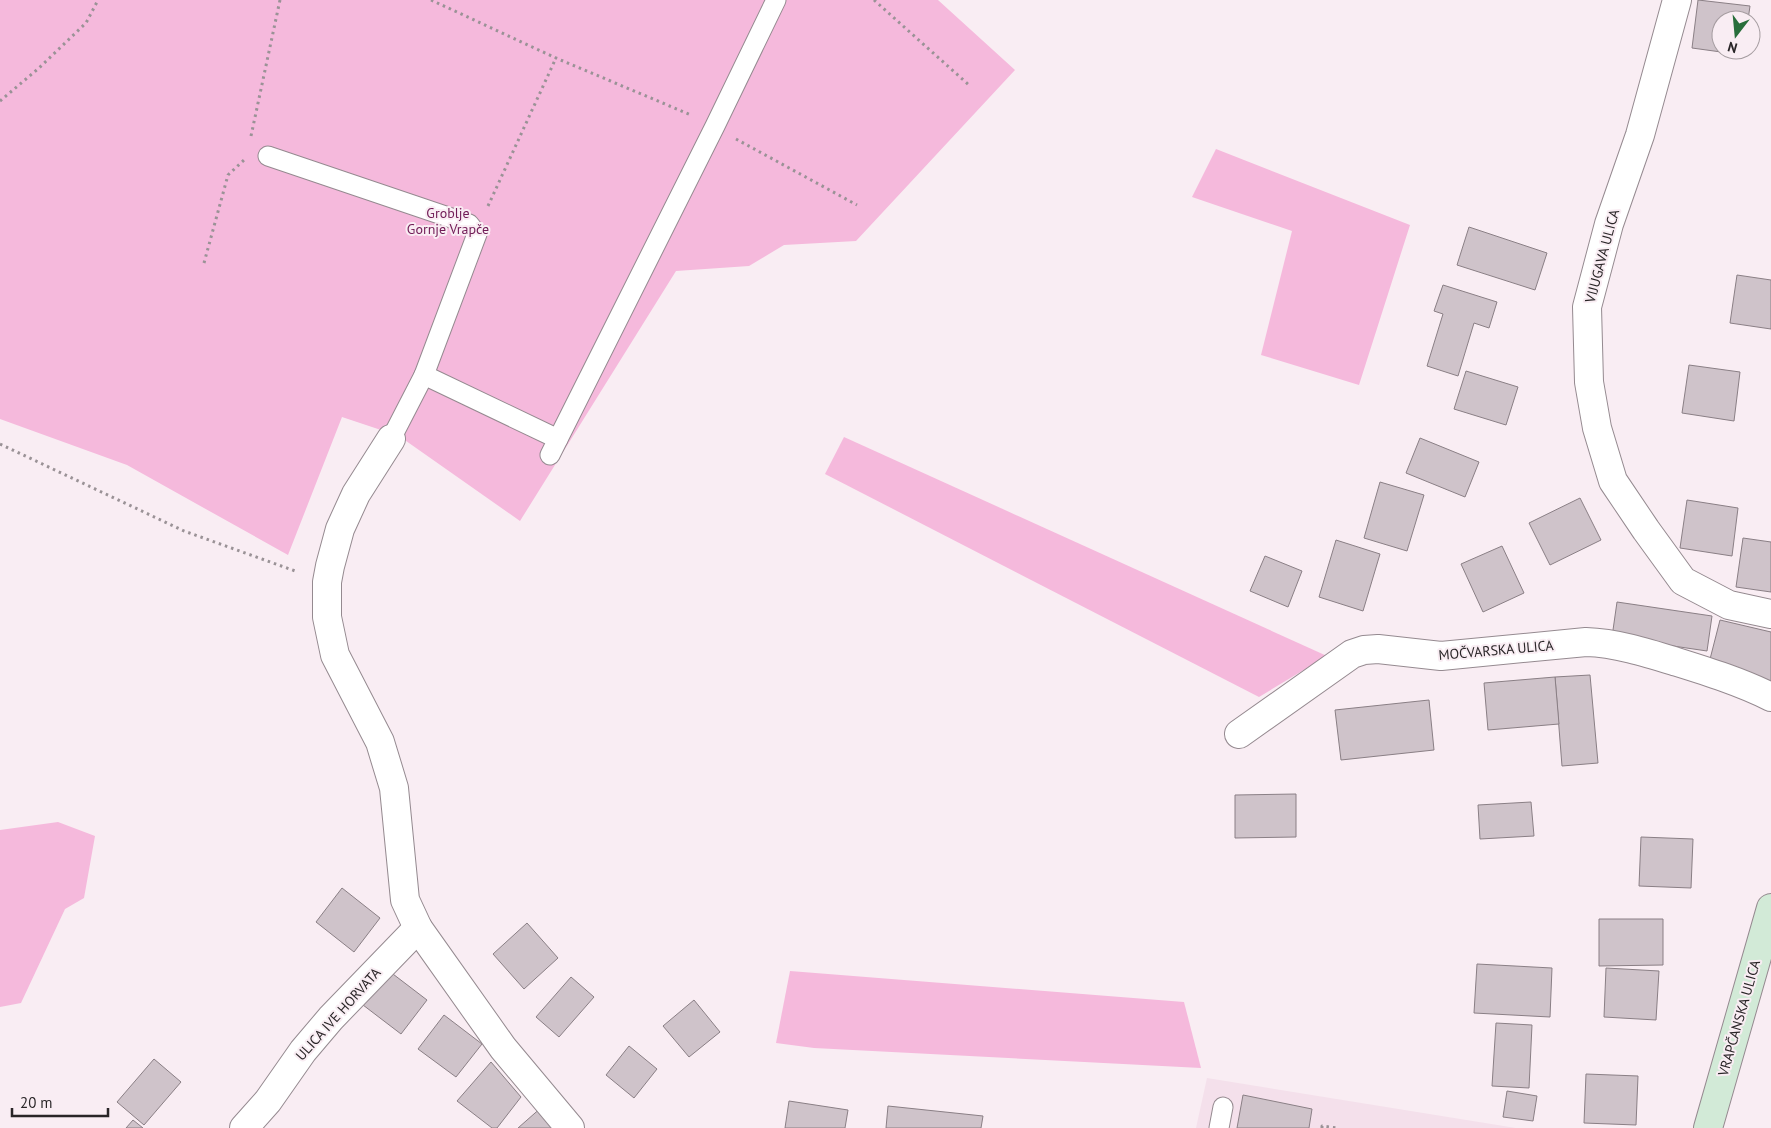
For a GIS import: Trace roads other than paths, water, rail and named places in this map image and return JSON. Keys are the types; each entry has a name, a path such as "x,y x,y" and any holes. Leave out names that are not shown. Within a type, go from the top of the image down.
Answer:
{"main road":[{"name":"VRAPČANSKA ULICA","path":"1708,1128 1771,908"}],"street":[{"name":"VIJUGAVA ULICA","path":"1677,0 1640,135 1609,224 1587,307 1589,382 1597,428 1613,480 1683,581 1729,605 1771,614"},
{"path":"391,439 356,494 340,529 327,582 327,617 335,655 380,742 394,788 405,900 418,928 503,1048 570,1128"},
{"name":"MOČVARSKA ULICA","path":"1239,734 1352,654 1364,650 1441,656 1586,642 1601,643 1652,654 1717,675 1771,697"},
{"name":"ULICA IVE HORVATA","path":"244,1128 268,1101 303,1050 331,1018 418,928"}],"lane":[{"path":"424,375 554,447 776,0"},
{"path":"259,155 469,224 477,234 424,375 391,439"},
{"path":"1219,1128 1223,1107"}],"park label":[{"name":"Groblje Gornje Vrapče","path":"448,222"}]}
